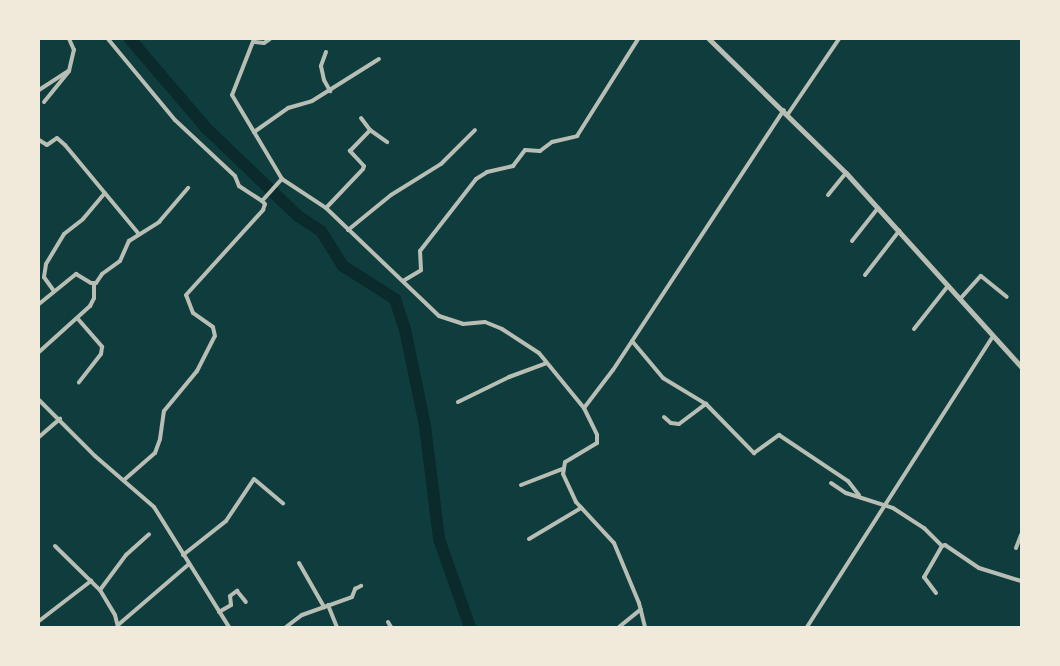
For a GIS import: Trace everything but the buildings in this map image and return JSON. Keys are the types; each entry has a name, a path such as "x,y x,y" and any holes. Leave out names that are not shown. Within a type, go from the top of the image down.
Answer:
{"street":[{"path":"44,102 69,71 74,50 69,39"},
{"path":"108,39 175,120 235,176 239,186 265,204 263,210 186,295 193,313 213,327 214,336 197,371 164,411 160,439 154,453 124,480"},
{"path":"270,39 266,43 254,41 232,95 281,180 326,208 403,281 416,297 439,316 463,324 485,322 522,341 547,363 584,408 597,435 597,443 569,459 562,469 521,485"},
{"path":"403,281 421,270 420,251 476,179 488,172 513,166 525,150 540,151 552,142 577,136 638,39"},
{"path":"584,408 632,341 786,112 839,39"},
{"path":"713,40 846,172 992,338 1021,367"},
{"path":"326,52 321,66 324,80 330,91"},
{"path":"254,132 288,108 312,101 379,59"},
{"path":"39,90 69,71"},
{"path":"361,118 370,130 387,142"},
{"path":"326,208 363,169 364,166 350,151 370,130"},
{"path":"348,231 391,195 441,164 475,130"},
{"path":"39,140 47,145 58,139 138,233"},
{"path":"828,195 846,172"},
{"path":"262,201 281,180"},
{"path":"39,352 78,319 94,301 94,284 120,261 129,241 138,233 159,222 188,188"},
{"path":"54,291 44,277 46,264 64,234 83,219 105,193"},
{"path":"852,241 878,208"},
{"path":"865,275 899,231"},
{"path":"39,304 76,274 94,284"},
{"path":"960,299 981,276 1007,297"},
{"path":"914,329 948,286"},
{"path":"78,319 102,347 101,354 79,382"},
{"path":"807,627 992,338"},
{"path":"632,341 663,378 706,404 754,453 779,435 808,452 848,481 860,495"},
{"path":"458,402 509,376 547,363"},
{"path":"39,400 60,418 95,456 160,515 228,627"},
{"path":"664,417 671,423 679,424 706,404"},
{"path":"39,437 60,418"},
{"path":"562,469 571,495 614,543 641,609 645,627"},
{"path":"183,555 226,520 254,479 283,503"},
{"path":"831,483 846,493 860,495 886,506 921,525 942,546 945,545 980,568 1021,581"},
{"path":"529,539 581,508"},
{"path":"100,590 126,555 149,534"},
{"path":"1016,548 1021,535"},
{"path":"55,546 100,590 118,626 189,564"},
{"path":"936,593 924,577 942,546"},
{"path":"298,563 337,627"},
{"path":"39,621 91,581"},
{"path":"286,627 302,615 352,597 355,589 361,586"},
{"path":"219,612 231,604 230,596 237,591 246,602"},
{"path":"619,627 641,609"},
{"path":"388,621 391,627"}],"waterway":[{"path":"130,39 206,128 298,216 321,231 343,266 395,299 405,329 425,426 439,539 470,627"}]}
